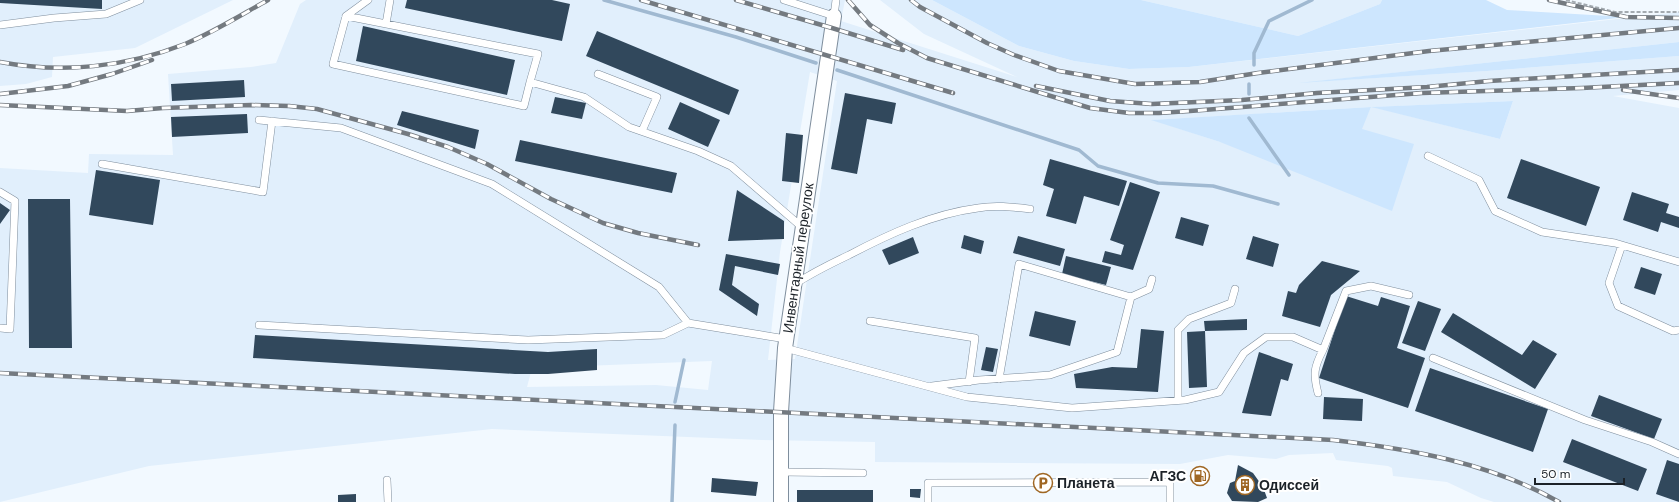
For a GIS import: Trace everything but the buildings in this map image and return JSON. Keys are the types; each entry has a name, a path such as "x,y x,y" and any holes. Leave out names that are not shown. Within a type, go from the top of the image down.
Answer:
{"street":[{"name":"Инвентарный переулок","path":"781,502 781,412 786,344 834,16"}],"lane":[{"path":"0,25 54,18 106,14 140,0"},
{"path":"346,16 538,54 524,106 333,64 346,16 368,0"},
{"path":"386,24 390,0"},
{"path":"784,0 834,16 836,0"},
{"path":"598,74 657,97 642,131"},
{"path":"530,82 584,97 629,127 698,151 731,166 803,228"},
{"path":"259,120 341,128 492,184 659,287 688,323"},
{"path":"102,164 263,192 272,121"},
{"path":"1428,156 1479,180 1495,211 1542,232 1622,245 1679,262"},
{"path":"0,192 15,201 10,329 0,328"},
{"path":"794,284 886,236 944,215 978,208 1005,206 1030,209"},
{"path":"1622,245 1609,283 1618,306 1673,331 1679,330"},
{"path":"998,379 1019,264 1132,296 1149,289 1152,279"},
{"path":"1318,394 1314,379 1315,365 1323,350 1346,291 1371,286 1409,295"},
{"path":"1178,400 1178,330 1188,319 1231,303 1235,289"},
{"path":"927,386 1050,375 1117,352 1132,296"},
{"path":"870,321 975,338 969,382"},
{"path":"259,325 528,340 663,335 688,323 786,344 967,397 1072,408 1178,400 1218,392 1244,353 1266,337 1293,336 1323,350"},
{"path":"1433,358 1585,420 1652,442 1679,454"},
{"path":"781,472 862,473"},
{"path":"387,480 388,502"},
{"path":"928,502 928,483 1170,482 1170,502"}],"path":[{"path":"1566,0 1615,12 1679,12"}],"shaded area":[{"path":"0,0 233,0 135,48 53,57 52,77 26,84 0,86"},
{"path":"306,0 845,0 841,21 1017,77 924,34 880,0 932,0 1019,46 1074,61 1129,69 1189,67 1679,12 1679,42 1310,82 1487,71 1679,56 1679,90 1613,96 1679,108 1679,502 1494,502 1481,498 1447,482 1393,476 1392,468 1388,466 1336,460 1333,453 1289,455 1276,459 1228,455 1180,464 875,462 875,442 762,440 492,429 149,466 0,502 0,168 88,173 89,154 173,155 168,74 251,67 276,63 300,4","holes":["810,72 837,81 795,359 768,360 780,252","1513,101 1500,139 1373,107","1371,107 1361,129 1220,142 1153,120","712,361 708,390 656,385 527,387 532,368"]},
{"path":"932,0 1141,0 1298,36 1380,4 1382,0 1486,0 1507,10 1626,17 1189,67 1129,69 1074,61 1019,46"},
{"path":"1141,0 1382,0 1380,4 1298,36"},
{"path":"1679,42 1679,56 1487,71 1298,83"},
{"path":"1513,101 1500,139 1371,107"},
{"path":"1371,107 1362,129 1414,144 1392,211 1220,142 1151,120"}],"waterway":[{"path":"604,0 736,37 816,63"},
{"path":"1254,65 1254,53 1269,21 1312,0"},
{"path":"837,70 1079,150 1098,166 1158,183 1213,186 1278,204"},
{"path":"1249,84 1249,94"},
{"path":"1249,118 1289,175"},
{"path":"675,402 684,360"},
{"path":"672,502 675,425"}],"railway":[{"path":"0,62 23,66 70,68 117,63 140,58 185,44 268,0"},
{"path":"641,0 953,93"},
{"path":"736,0 903,50"},
{"path":"848,0 870,25 898,43 927,58 1090,108 1129,113 1190,111 1422,93 1582,88 1679,83"},
{"path":"911,0 920,7 987,43 1014,55 1059,71 1135,84 1200,82 1429,51 1679,28"},
{"path":"1549,0 1626,17 1679,18"},
{"path":"0,94 68,86 112,74 152,60"},
{"path":"1036,86 1110,101 1152,104 1242,100 1317,93 1427,87 1489,81 1679,70"},
{"path":"1623,90 1679,98"},
{"path":"0,105 127,111 163,108 251,105 289,106 317,109 408,134 448,147 487,164 551,199 603,223 638,233 698,245"},
{"path":"0,373 1333,440 1391,448 1449,460 1506,477 1559,502"}],"place":[{"name":"АГЗС","path":"1200,476"},
{"name":"Планета","path":"1043,483"},
{"name":"Одиссей","path":"1245,485"}]}
